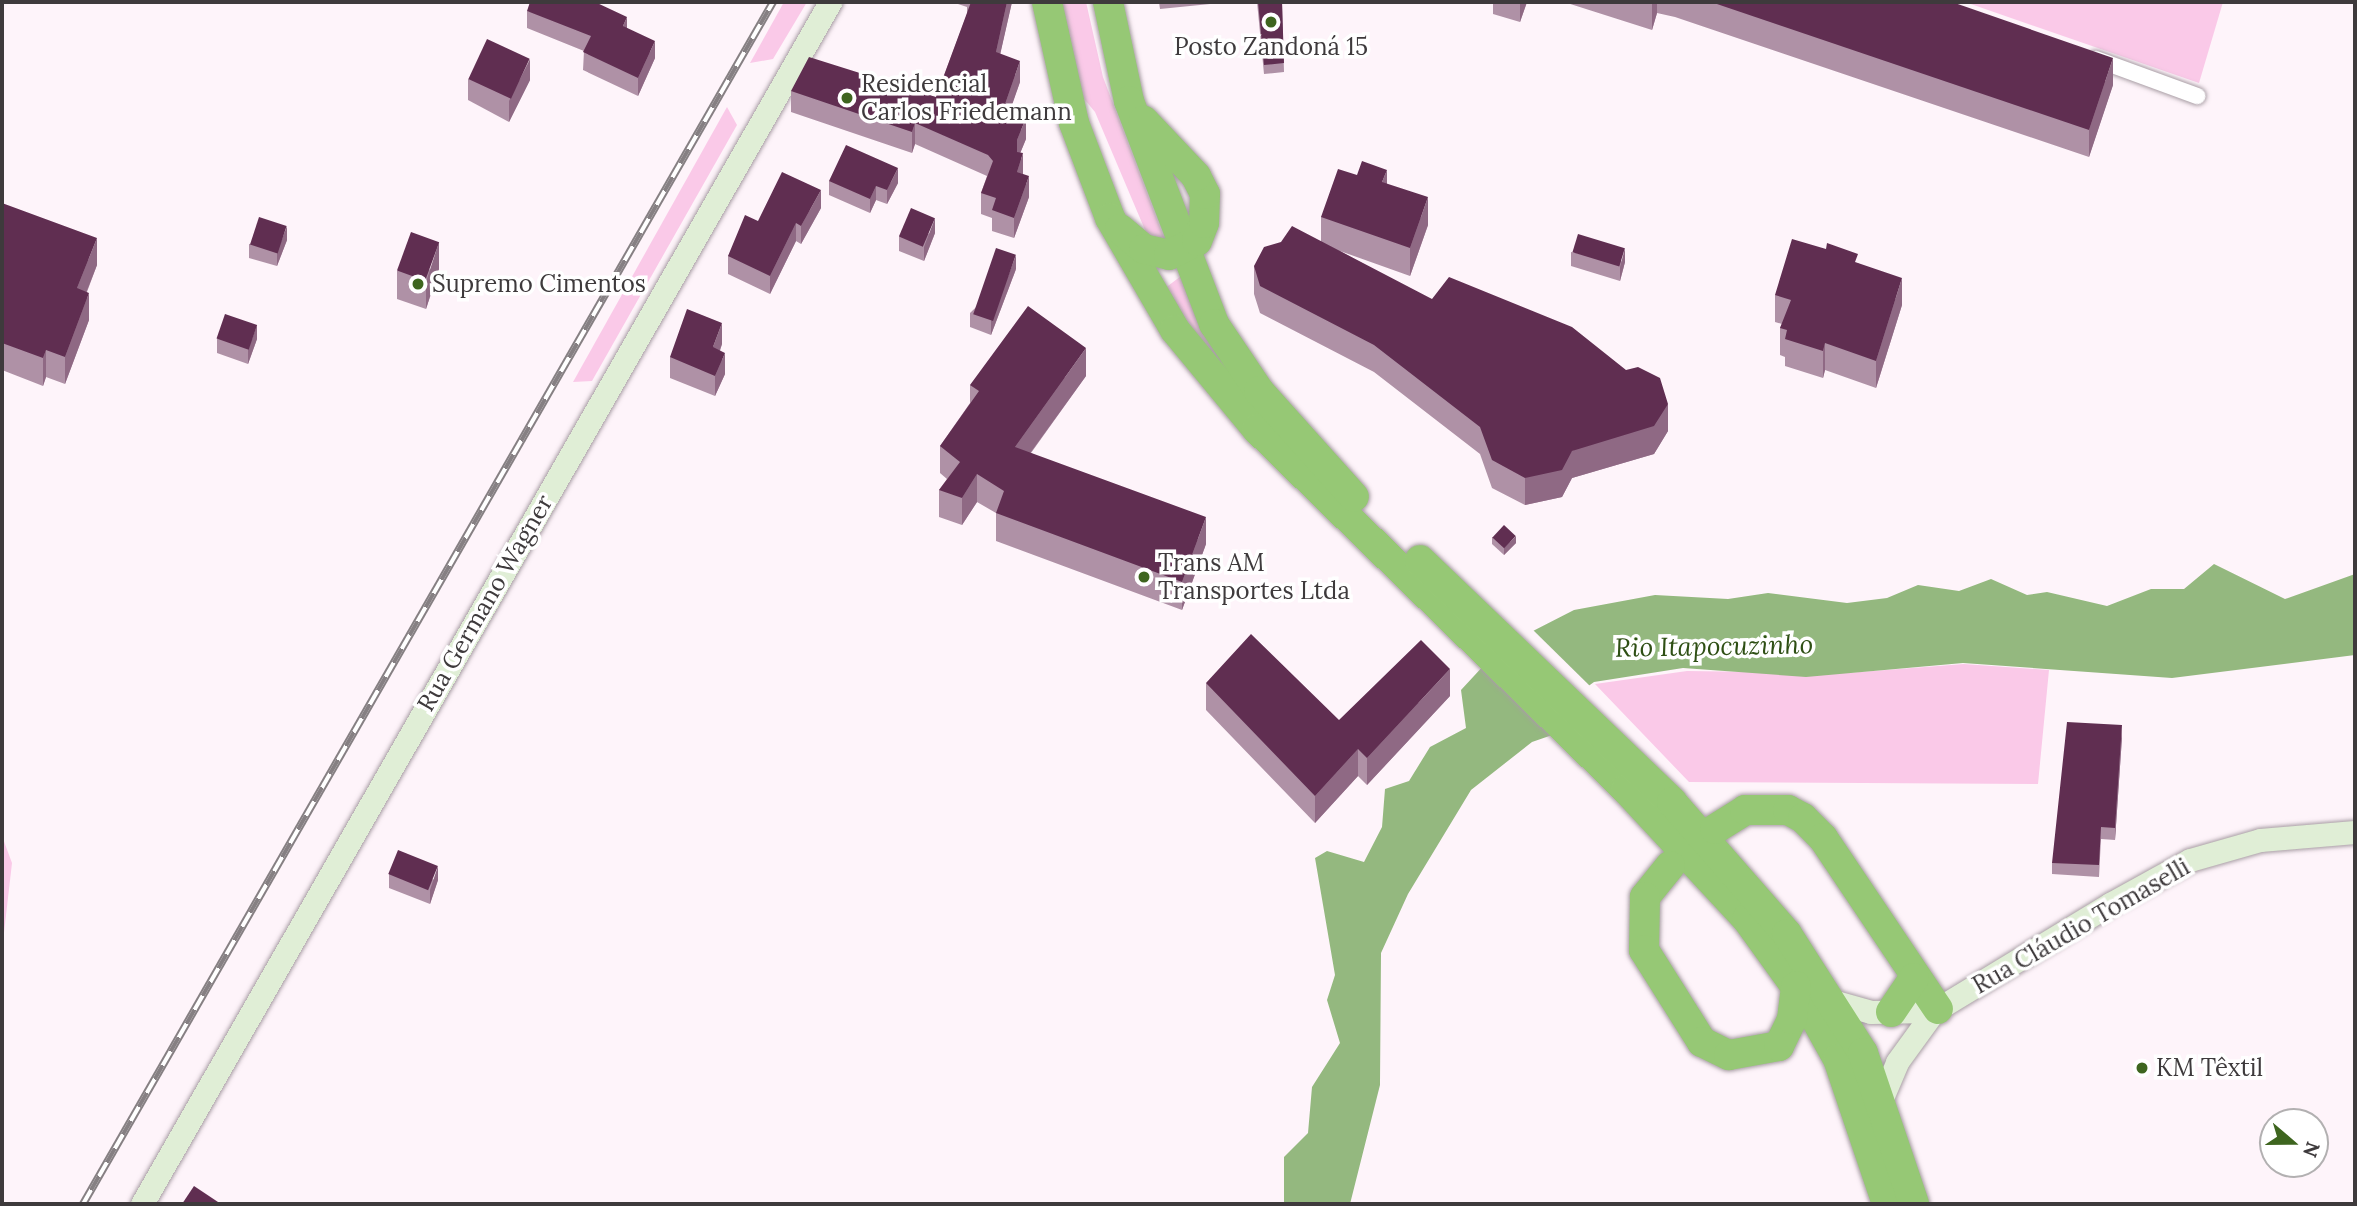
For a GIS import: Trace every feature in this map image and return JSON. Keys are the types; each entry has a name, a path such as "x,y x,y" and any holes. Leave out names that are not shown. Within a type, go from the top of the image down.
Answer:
{"highway":[{"path":"1047,2 1074,123 1110,218 1146,285 1215,384 1483,633 1634,780 1742,877 1836,1003 1882,1098 1914,1204"},
{"path":"1108,2 1129,102 1196,176 1205,194 1204,223 1184,252"},
{"path":"1110,218 1144,248 1184,252"},
{"path":"1184,252 1214,324 1279,416 1483,633"},
{"path":"1634,780 1747,919 1796,986 1839,1059 1887,1204"},
{"path":"1715,829 1745,810 1788,810 1803,818 1823,838 1936,1010"},
{"path":"1670,866 1645,897 1644,950 1702,1042 1729,1055 1779,1046 1792,1019 1796,986"},
{"path":"1891,1012 1914,978"}],"street":[{"name":"Rua Germano Wagner","path":"142,1204 830,2"},
{"path":"2081,53 2197,96"},
{"name":"Rua Cláudio Tomaselli","path":"1882,1098 1897,1062 1936,1010 2190,860 2260,840 2355,832"},
{"path":"1836,1003 1891,1012 1936,1010"}],"shaded area":[{"path":"784,2 807,2 773,59 750,63"},
{"path":"1061,2 1086,2 1103,77 1166,243 1148,237 1095,112 1080,94"},
{"path":"1965,2 2223,2 2199,83"},
{"path":"727,107 737,125 592,381 573,382"},
{"path":"1181,276 1222,362 1246,401 1164,289"},
{"path":"1964,664 2049,670 2038,784 1689,782 1595,684 1687,671 1847,673"},
{"path":"2,836 12,863 2,950"}],"water":[{"name":"Rio Itapocuzinho","path":"2214,564 2285,599 2355,574 2355,655 2172,678 1963,663 1806,677 1683,668 1594,682 1583,690 1531,632 1574,610 1655,595 1728,599 1768,593 1847,603 1887,598 1918,585 1959,591 1991,579 2027,595 2047,592 2107,606 2151,589 2184,589"},
{"path":"1486,663 1558,733 1532,742 1471,790 1408,894 1381,953 1380,1085 1350,1204 1284,1204 1284,1157 1308,1133 1312,1087 1340,1043 1327,1000 1335,975 1315,858 1327,851 1364,862 1382,827 1385,789 1409,781 1430,747 1466,728 1461,690"}],"pier":[{"path":"1531,628 1592,688 1578,711 1506,641"}],"building":[{"path":"530,2 595,2 627,17 623,26 655,41 638,78 583,52 591,36 527,11"},
{"path":"971,2 1007,2 996,52 1020,61 1003,110 1026,118 1017,140 1017,152 1023,153 1017,172 1029,176 1014,218 992,210 996,198 981,193 993,161 988,155 915,123 912,132 791,91 809,57 936,97"},
{"name":"Posto Zandoná 15","path":"1258,2 1282,2 1284,63 1264,65"},
{"path":"1711,2 1952,2 2113,58 2089,130"},
{"path":"487,39 530,59 511,99 468,79"},
{"path":"846,145 898,168 887,190 876,186 870,199 829,181"},
{"path":"1362,161 1387,170 1382,182 1428,197 1410,248 1321,217 1338,169 1357,175"},
{"path":"782,172 821,190 801,226 796,223 770,276 728,256 745,215 758,221"},
{"path":"2,203 97,238 77,288 89,293 65,357 46,350 43,358 2,343"},
{"path":"911,208 935,218 923,247 899,237"},
{"path":"259,217 287,226 278,254 250,245"},
{"path":"1292,226 1432,299 1449,277 1572,327 1626,370 1638,367 1660,378 1668,404 1654,426 1572,451 1562,470 1525,478 1492,460 1480,427 1374,345 1260,286 1254,266 1264,247 1281,242"},
{"path":"411,232 439,242 425,281 397,271"},
{"path":"1578,234 1625,248 1619,266 1572,252"},
{"path":"1792,239 1826,249 1827,243 1858,254 1855,262 1902,278 1876,361 1825,343 1823,351 1785,339 1787,330 1780,328 1791,300 1775,295"},
{"path":"996,248 1016,255 993,321 973,314"},
{"path":"1028,306 1086,348 1015,447 1206,517 1182,582 996,513 1004,491 977,474 962,498 939,490 960,462 940,446 979,391 970,385"},
{"path":"687,309 722,323 713,347 725,353 715,376 670,357"},
{"path":"225,314 257,325 249,350 217,339"},
{"path":"1504,525 1516,536 1504,548 1492,537"},
{"path":"1251,634 1339,720 1421,640 1450,669 1367,758 1358,749 1315,796 1206,683"},
{"path":"2067,722 2122,725 2115,828 2101,827 2099,865 2052,863"},
{"path":"398,850 438,866 428,890 388,874"},
{"path":"194,1186 221,1204 182,1204"}],"railway":[{"path":"83,1204 773,2"}],"place":[{"name":"Posto Zandoná 15","path":"1271,22"},
{"name":"Residencial Carlos Friedemann","path":"847,98"},
{"name":"Supremo Cimentos","path":"418,284"},
{"name":"Trans AM Transportes Ltda","path":"1144,577"},
{"name":"KM Têxtil","path":"2142,1068"}]}
